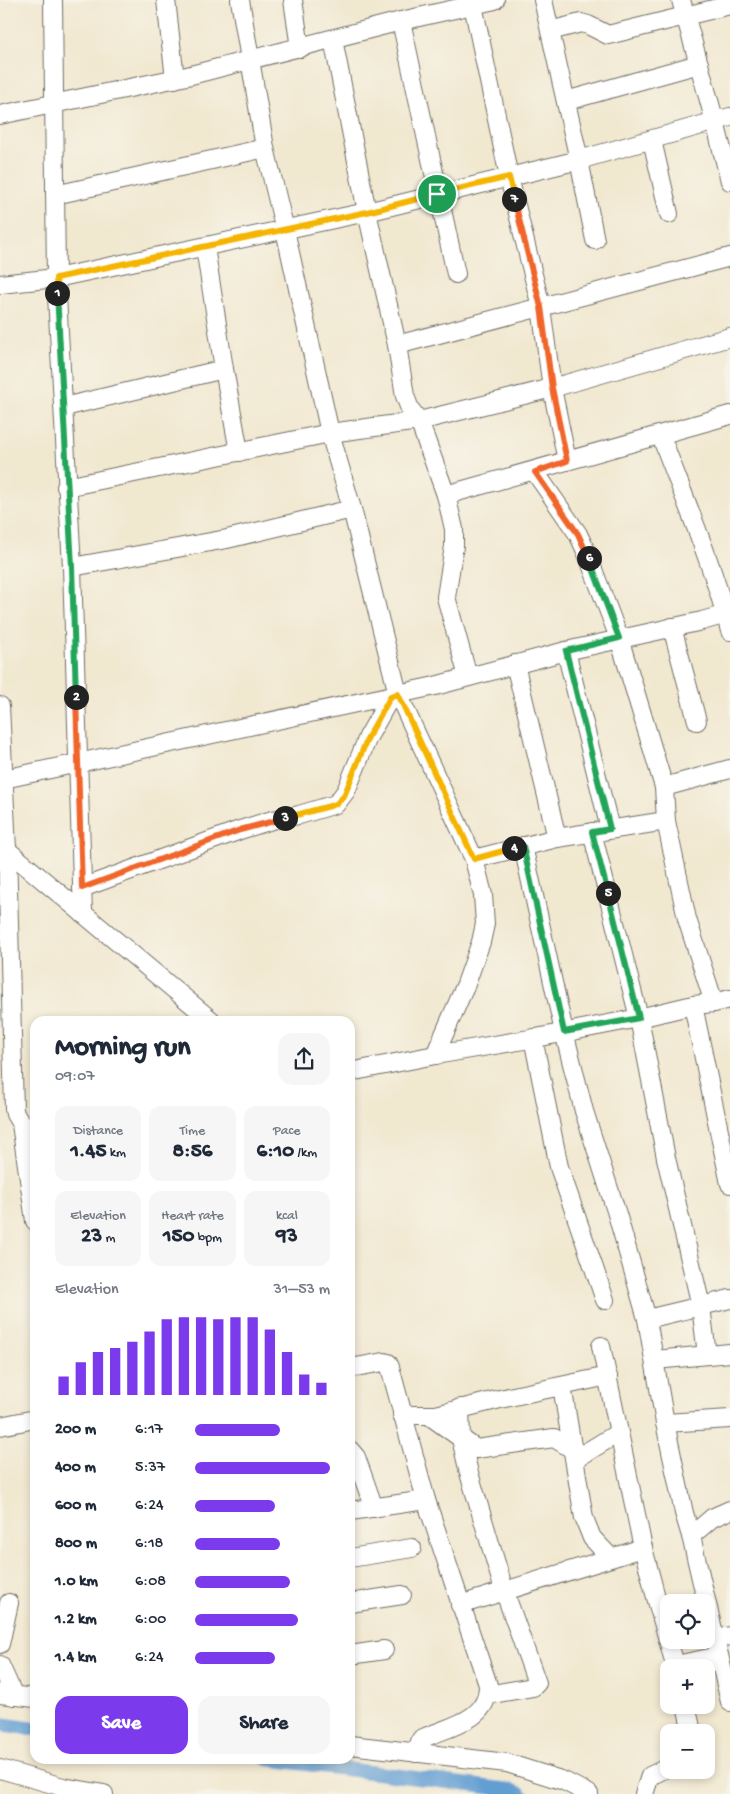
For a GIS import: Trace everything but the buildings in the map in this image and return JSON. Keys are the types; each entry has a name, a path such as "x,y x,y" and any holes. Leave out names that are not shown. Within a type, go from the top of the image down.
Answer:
{"street":[{"path":"53,0 56,278 64,407 66,487 72,567 83,914"},
{"path":"166,0 175,79"},
{"path":"240,0 265,148 286,230 330,433 352,509 395,695 474,859 483,895 485,924 474,962 435,1055"},
{"path":"293,0 300,48"},
{"path":"0,115 175,79 250,61 401,21 444,5 473,6 495,0"},
{"path":"543,0 595,240"},
{"path":"550,30 581,23 608,35 683,8 730,5"},
{"path":"473,6 509,177 541,307 552,388 567,461"},
{"path":"683,8 699,64 723,120 730,181"},
{"path":"401,21 437,194 456,274"},
{"path":"333,39 405,396 410,409 419,421 446,496 455,537 446,596 468,677"},
{"path":"566,101 699,64"},
{"path":"0,284 56,278 205,248 367,212 579,160 723,120"},
{"path":"652,140 669,214"},
{"path":"54,195 265,148"},
{"path":"205,248 239,452"},
{"path":"396,346 730,257"},
{"path":"66,487 330,433 419,421 552,388 730,337"},
{"path":"64,407 224,369"},
{"path":"446,496 730,415"},
{"path":"661,436 728,613 730,631"},
{"path":"355,1071 722,1001 687,919 666,821 664,787 619,638 578,534 535,472"},
{"path":"72,567 220,541 352,509"},
{"path":"4,779 395,695 566,651 702,621 728,613"},
{"path":"672,627 697,722"},
{"path":"566,651 610,829"},
{"path":"515,664 557,838"},
{"path":"82,888 240,830 336,804 346,791 368,737 395,695"},
{"path":"0,706 7,850 5,979 14,1108 28,1126 30,1153"},
{"path":"664,787 730,769"},
{"path":"474,859 557,838 666,821"},
{"path":"592,832 639,1018 666,1158 701,1306 707,1355"},
{"path":"523,846 564,1032 584,1111 617,1214 647,1319 665,1423 684,1513 722,1638 719,1656 729,1692"},
{"path":"7,850 206,1016"},
{"path":"694,1005 726,1141 730,1184"},
{"path":"533,1038 560,1167 605,1300"},
{"path":"647,1319 730,1299"},
{"path":"601,1346 643,1548 656,1601 674,1659"},
{"path":"655,1360 730,1353"},
{"path":"355,1367 388,1363 426,1500 486,1679 487,1696 475,1714 464,1722 421,1739 416,1753"},
{"path":"402,1415 430,1416 608,1376"},
{"path":"562,1386 586,1526 592,1538 610,1557"},
{"path":"460,1408 461,1438 469,1473 504,1590 536,1685 487,1696"},
{"path":"430,1416 473,1448 479,1449 554,1438 580,1454 584,1454 618,1434"},
{"path":"665,1423 730,1419"},
{"path":"0,1426 30,1420"},
{"path":"355,1456 374,1508"},
{"path":"355,1511 426,1500"},
{"path":"691,1536 712,1518 730,1510"},
{"path":"355,1557 412,1548"},
{"path":"460,1605 643,1548"},
{"path":"355,1602 402,1595"},
{"path":"0,1644 9,1603"},
{"path":"355,1654 384,1650"},
{"path":"706,1659 719,1656"},
{"path":"0,1665 7,1695 30,1697"},
{"path":"355,1746 507,1763 564,1781 589,1794"},
{"path":"0,1769 64,1790 104,1794"},
{"path":"644,1794 650,1776 660,1771"}],"waterway":[{"path":"0,1724 30,1728"},
{"path":"306,1764 510,1790 521,1794"}],"route":[{"path":"509,177 541,307 552,388 567,461 535,472 578,534 619,638 566,651 610,829 592,832 639,1018 564,1032 523,846 474,859 398,694 391,696 368,737 344,796 336,804 240,830 82,888 72,567 66,487 64,407 56,278 205,248 367,212 437,194 509,177"}]}
